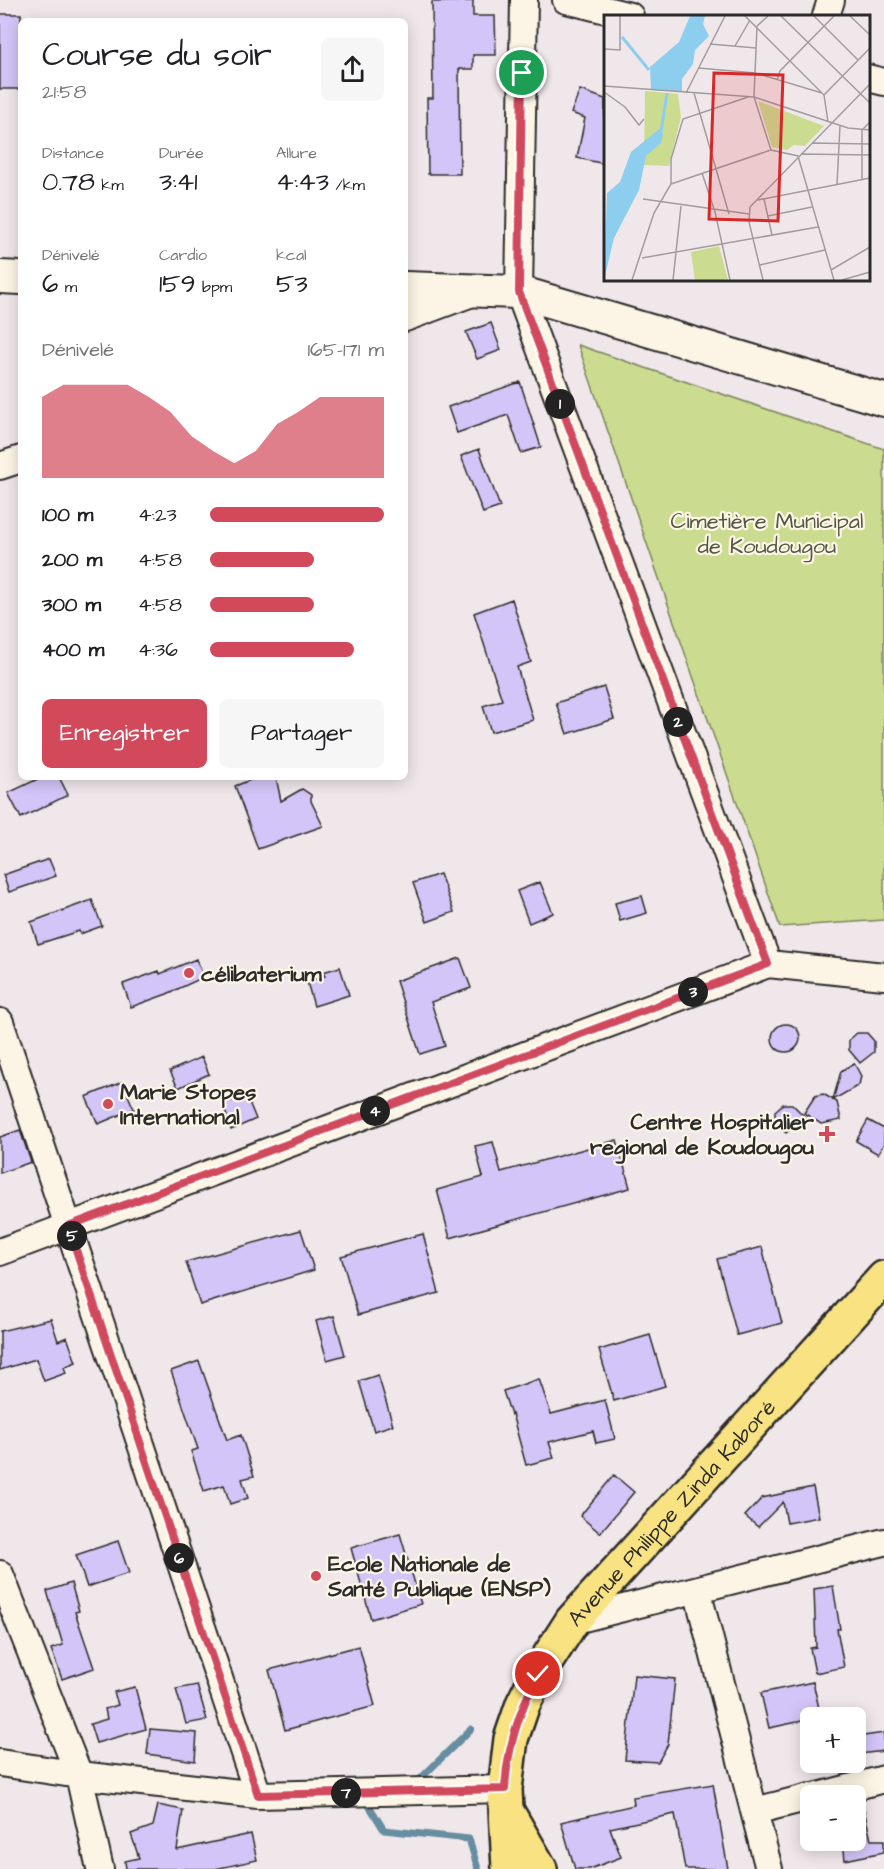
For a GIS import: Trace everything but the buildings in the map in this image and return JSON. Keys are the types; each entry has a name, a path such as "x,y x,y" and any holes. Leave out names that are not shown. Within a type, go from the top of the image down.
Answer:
{"main road":[{"name":"Avenue Philippe Zinda Kaboré","path":"509,1869 506,1800 511,1739 523,1704 538,1674 572,1621 884,1278"},
{"path":"506,1800 540,1869"}],"street":[{"path":"524,0 519,292 768,964"},
{"path":"566,0 626,15"},
{"path":"826,15 831,0"},
{"path":"869,78 884,82"},
{"path":"0,277 18,278"},
{"path":"408,288 519,292 884,400"},
{"path":"408,317 479,290"},
{"path":"0,466 18,460"},
{"path":"0,1251 768,964 884,976"},
{"path":"0,1022 258,1795"},
{"path":"572,1621 884,1542"},
{"path":"0,1574 79,1775 100,1869"},
{"path":"697,1590 769,1869"},
{"path":"0,1763 79,1775 258,1795 506,1800"},
{"path":"861,1785 884,1779"},
{"path":"755,1811 800,1800"}],"green space":[{"name":"Cimetière Municipal de Koudougou","path":"578,345 884,449 884,920 780,927"}],"waterway":[{"path":"415,1784 471,1729"},
{"path":"365,1799 384,1830 469,1839 478,1869"}],"place":[{"name":"célibaterium","path":"189,973"},
{"name":"Marie Stopes International","path":"108,1104"},
{"name":"Centre Hospitalier regional de Koudougou","path":"827,1134"},
{"name":"Ecole Nationale de Santé Publique (ENSP)","path":"316,1576"}],"route":[{"path":"522,73 519,292 768,964 68,1226 258,1795 505,1789 511,1739 523,1704 538,1674"}]}
